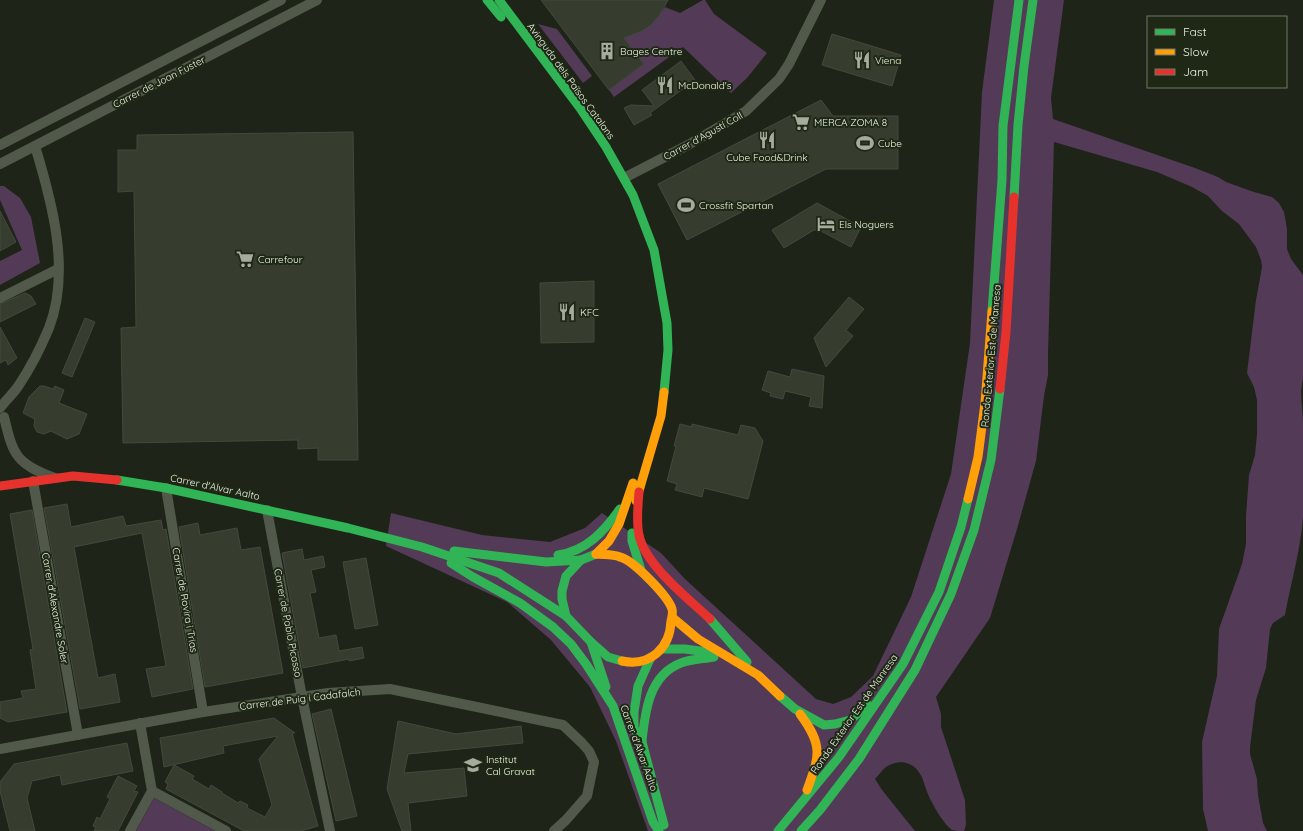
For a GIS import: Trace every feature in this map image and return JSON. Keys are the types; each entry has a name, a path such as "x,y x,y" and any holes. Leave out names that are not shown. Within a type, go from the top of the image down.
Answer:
{"main road":[{"name":"Avinguda dels Països Catalans","path":"488,0 585,129 618,184 639,231 646,252 658,324 659,369 652,413 645,445 619,524 609,541 596,554"},
{"name":"Avinguda dels Països Catalans","path":"499,0 580,108 624,178 644,222 654,250 666,316 668,350 661,416 631,516 632,541 641,570"},
{"name":"Ronda Exterior Est de Manresa","path":"778,831 839,757 904,664 939,592 960,527 978,457 985,403 1002,180 1004,118 1019,0"},
{"name":"Ronda Exterior Est de Manresa","path":"801,831 820,810 859,759 915,670 951,594 974,530 990,460 999,404 1006,332 1018,125 1033,0"},
{"name":"Carrer d'Alvar Aalto","path":"0,486 73,476 94,477 166,488 348,528 422,547 499,573 566,616"},
{"path":"639,492 637,525 641,542 649,558 712,621 758,675 795,709 810,728 818,744 818,758 802,803"},
{"path":"528,561 543,557 561,555 586,546 615,516 628,498"},
{"name":"Carrer d'Alvar Aalto","path":"422,547 528,561 546,562 581,560"},
{"name":"Carrer d'Alvar Aalto","path":"422,547 520,603 553,627 571,644 586,664 613,706 653,822 659,831"},
{"path":"596,554 622,557 641,570 661,592 672,609 673,618 671,632 662,649 651,658 639,662 624,662 608,657 566,616 562,600 562,591 566,576 581,560 596,554"},
{"path":"673,618 698,639 758,675"},
{"path":"591,642 613,706"},
{"path":"662,649 685,649 724,654"},
{"path":"642,742 649,698 656,683 667,670 679,664 724,654"},
{"name":"Carrer d'Alvar Aalto","path":"651,658 638,686 634,712 634,728 642,742 666,831"},
{"path":"795,709 824,725 835,724 850,720 886,691"}],"street":[{"name":"Carrer de Joan Fuster","path":"0,145 281,0"},
{"name":"Carrer de Joan Fuster","path":"0,164 317,0"},
{"name":"Carrer d'Agustí Coll","path":"624,178 688,145 746,111 779,79 789,64 821,0"},
{"path":"0,428 2,412 33,360 49,328 55,303 58,249 54,216 35,146"},
{"path":"0,298 58,269"},
{"path":"2,412 13,450 20,459 40,472 55,478"},
{"name":"Carrer d'Alexandre Soler","path":"33,481 78,735"},
{"name":"Carrer de Rovira i Trias","path":"166,488 203,712"},
{"name":"Carrer de Pablo Picasso","path":"266,510 302,697 330,831"},
{"name":"Carrer de Puig i Cadafalch","path":"0,749 203,712 328,693 390,689 563,726 589,751 594,762 587,796 554,831"},
{"path":"130,831 152,791 140,723"},
{"path":"152,791 226,831"}],"shaded area":[{"path":"705,0 714,14 767,53 747,78 731,93 683,47 614,97 609,90 644,64 624,38 647,26 665,7 680,13"},
{"path":"994,0 1064,0 1051,98 1053,119 1195,168 1218,177 1226,182 1272,197 1279,203 1284,212 1287,229 1287,249 1291,259 1303,275 1303,379 1301,396 1303,424 1303,516 1298,553 1285,615 1273,623 1270,629 1266,668 1256,700 1250,747 1250,754 1257,779 1263,823 1267,831 1208,831 1203,809 1202,742 1217,676 1219,629 1242,564 1246,544 1246,516 1249,475 1255,455 1257,434 1257,400 1254,387 1247,373 1256,300 1262,267 1261,260 1256,247 1239,224 1222,211 1208,196 1192,187 1157,172 1054,142 1048,375 1036,461 990,618 936,697 941,714 941,727 965,800 966,825 964,831 952,830 949,827 932,803 923,779 917,770 909,764 900,762 886,767 875,779 915,831 648,831 616,741 590,687 551,640 507,602 386,546 391,513 482,535 550,542 585,528 602,513 661,553 685,579 816,699 833,704 851,697 873,676 911,597 951,474 970,343 982,92"},
{"path":"538,24 557,29 592,76 583,83"},
{"path":"0,186 4,186 20,198 31,217 40,263 0,285 0,261 22,250 0,200"},
{"path":"154,798 215,831 136,831"}],"building":[{"name":"Bages Centre","path":"541,0 668,0 659,16 650,26 640,32 624,38 644,64 609,90"},
{"name":"Viena","path":"832,34 901,55 892,86 822,65"},
{"path":"681,61 695,80 650,113 652,115 634,125 624,108 631,105 654,106 642,90"},
{"path":"821,100 833,116 898,116 898,169 826,169 687,240 658,184"},
{"name":"Carrefour","path":"353,132 358,460 318,460 318,448 298,449 298,440 123,443 121,328 136,327 134,191 118,192 118,150 137,150 137,135"},
{"path":"817,203 861,227 851,247 819,230 814,230 784,248 772,230"},
{"path":"0,211 16,242 0,251"},
{"name":"KFC","path":"594,281 594,342 541,343 540,283"},
{"path":"25,293 31,296 36,304 0,322 0,304"},
{"path":"849,297 864,309 846,330 853,336 826,367 814,338"},
{"path":"85,318 95,322 72,377 62,373"},
{"path":"0,327 17,358 8,365 6,360 0,363"},
{"path":"792,369 824,376 822,408 809,406 811,397 785,391 783,399 770,396 771,393 762,390 768,371 790,377"},
{"path":"40,386 53,389 55,386 64,390 59,403 87,414 79,434 67,439 51,431 44,434 37,432 34,426 35,419 23,413 29,397"},
{"path":"680,424 692,427 692,424 738,435 741,425 755,428 763,441 748,499 704,488 702,497 675,490 677,484 667,481"},
{"path":"67,504 71,527 123,516 126,526 161,520 163,530 166,529 193,689 152,697 146,669 166,666 142,533 74,547 98,678 115,674 120,702 80,709 44,508"},
{"path":"32,510 67,712 8,722 0,718 0,702 23,698 21,691 36,689 30,650 33,649 10,514"},
{"path":"198,523 200,535 237,528 241,550 260,547 283,673 205,687 179,527"},
{"path":"302,549 304,560 323,556 325,567 311,570 316,592 310,593 319,638 336,635 339,651 362,647 364,658 349,661 349,659 303,668 282,553"},
{"path":"366,558 378,625 355,629 343,562"},
{"path":"331,709 357,816 336,821 312,714"},
{"path":"274,718 295,733 292,733 318,826 301,831 244,831 166,789 168,784 165,782 174,765 194,776 192,779 209,789 211,785 238,803 240,801 248,805 247,808 265,817 272,805 259,759 278,736 223,746 224,753 164,767 160,738"},
{"path":"398,721 456,734 521,726 523,743 408,754 404,773 464,768 467,796 408,803 411,831 402,831 387,789"},
{"path":"127,743 133,771 62,785 60,775 32,781 27,798 35,831 10,831 0,791 0,782 14,764"},
{"path":"118,776 137,786 134,791 138,792 118,831 94,831 96,827 93,826 97,817 100,819 110,799 107,797"}],"traffic: fast":[{"path":"487,0 501,17"},
{"path":"499,0 580,108 606,147 633,195 654,250 667,323 668,350 664,392"},
{"path":"992,311 1002,180 1003,126 1019,0"},
{"path":"1014,197 1018,125 1033,0"},
{"path":"801,831 820,810 859,759 915,670 951,594 974,530 991,460 1000,389"},
{"path":"117,480 166,488 348,528 422,547 499,573 566,616"},
{"path":"778,831 839,757 903,664 939,592 961,527 968,499"},
{"path":"558,555 578,549 594,539 608,525 620,509"},
{"path":"632,533 632,541 641,570"},
{"path":"454,551 546,562 581,560"},
{"path":"596,554 581,560 566,576 562,591 562,599 566,616 608,657 622,661"},
{"path":"451,563 520,603 553,627 571,644 586,664 613,706 653,822 659,831"},
{"path":"710,619 747,662"},
{"path":"591,642 606,687"},
{"path":"662,649 685,649 715,653"},
{"path":"651,657 638,686 634,712 634,728 642,742 664,825"},
{"path":"642,741 647,707 655,685 662,676 670,669 681,663 714,657"},
{"path":"780,696 795,709 824,725 850,720 868,705"}],"traffic: slow":[{"path":"968,499 978,457 985,403 992,311"},
{"path":"636,501 661,416 664,392"},
{"path":"596,554 609,541 619,524 633,483"},
{"path":"596,554 617,556 633,565 641,571 657,588 672,609 670,631 667,639 657,653 650,658 641,661 622,661"},
{"path":"673,618 698,639 758,675 780,696"},
{"path":"800,714 813,734 817,750 815,768 807,790"}],"traffic: jam":[{"path":"1000,389 1006,332 1014,197"},
{"path":"0,486 73,476 117,480"},
{"path":"639,492 638,524 639,535 643,546 658,569 668,580 710,619"}],"place":[{"name":"Bages Centre","path":"607,51"},
{"name":"Viena","path":"862,60"},
{"name":"McDonald's","path":"665,85"},
{"name":"MERCA ZOMA 8","path":"801,122"},
{"name":"Cube Food&Drink","path":"767,140"},
{"name":"Cube","path":"865,143"},
{"name":"Crossfit Spartan","path":"686,205"},
{"name":"Els Noguers","path":"826,224"},
{"name":"Carrefour","path":"245,259"},
{"name":"KFC","path":"567,312"},
{"name":"Institut Cal Gravat","path":"473,765"}]}
